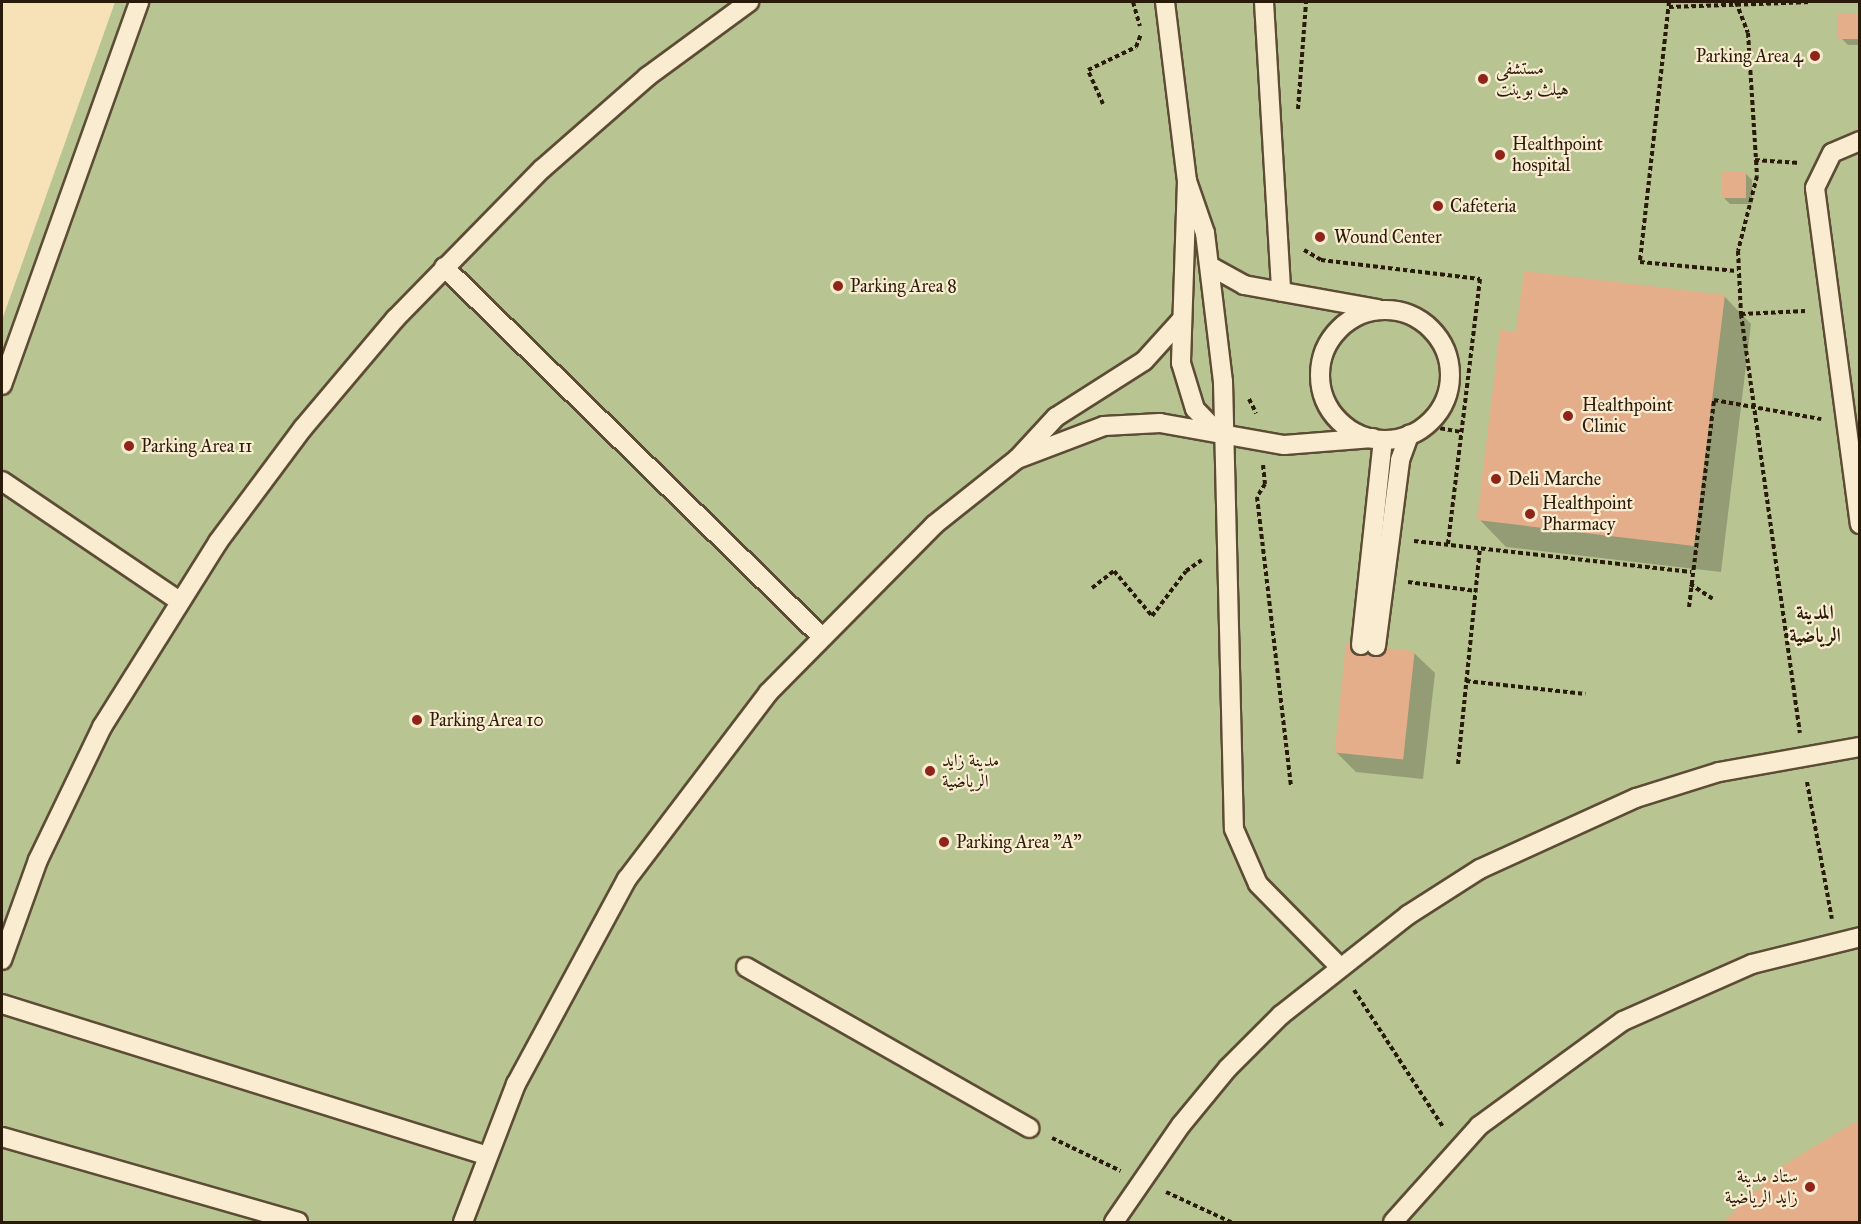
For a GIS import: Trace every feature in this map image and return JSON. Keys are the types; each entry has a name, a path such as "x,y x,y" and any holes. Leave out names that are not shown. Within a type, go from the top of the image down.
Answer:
{"lane":[{"path":"2,385 139,2"},
{"path":"2,960 68,793 179,601 303,428 444,267 593,122 749,2"},
{"path":"1165,2 1187,181 1210,266 1222,373 1234,829 1258,884 1339,966"},
{"path":"1264,2 1281,292"},
{"path":"1860,141 1838,149 1822,164 1815,188 1860,524"},
{"path":"1187,181 1181,363 1188,394 1205,422 1222,436"},
{"path":"1017,459 1104,426 1160,423 1222,436 1314,446 1409,435 1426,425 1447,393 1446,353 1423,322 1386,310 1236,282 1210,266"},
{"path":"444,267 821,636"},
{"path":"1378,439 1354,432 1327,406 1320,368 1335,333 1349,320 1386,310"},
{"path":"463,1222 485,1155 549,1014 627,879 718,753 821,636 895,560 1017,459 1041,429 1144,361 1181,320"},
{"path":"1378,439 1368,646 1400,460 1409,435"},
{"path":"2,481 179,601"},
{"path":"1114,1222 1180,1125 1228,1068 1339,966 1480,869 1557,830 1719,772 1803,755 1860,747"},
{"path":"1393,1222 1457,1147 1526,1087 1649,1007 1752,964 1836,941 1860,937"},
{"path":"746,967 1029,1128"},
{"path":"2,1004 485,1155"},
{"path":"2,1137 298,1222"}],"path":[{"path":"1103,104 1088,70 1140,42 1133,2"},
{"path":"1298,115 1306,2"},
{"path":"1737,271 1640,262 1669,4 1811,2"},
{"path":"1737,3 1748,33 1755,160 1754,193 1742,231 1737,271 1741,314 1803,755 1836,941"},
{"path":"1755,160 1822,164"},
{"path":"1299,244 1322,260 1480,279 1448,545"},
{"path":"1741,314 1832,309"},
{"path":"1689,607 1689,583 1714,400 1846,423"},
{"path":"1426,425 1461,432"},
{"path":"1411,551 1412,541 1691,572"},
{"path":"1458,764 1480,548"},
{"path":"1092,588 1114,571 1152,616 1194,564 1226,558 1263,556"},
{"path":"1409,572 1408,582 1476,591"},
{"path":"1689,583 1713,599"},
{"path":"1466,681 1585,694"},
{"path":"1339,966 1457,1147"}],"green space":[{"name":"مدينة زايد الرياضية","path":"115,2 1859,2 1859,1222 2,1222 2,320"}],"building":[{"path":"1838,14 1860,14 1860,39 1838,39"},
{"path":"1722,172 1746,172 1746,198 1722,198"},
{"path":"1524,271 1725,295 1694,546 1477,520 1500,330 1516,332"},
{"path":"1346,644 1415,651 1403,760 1335,752"},
{"name":"ستاد مدينة زايد الرياضية","path":"1860,1119 1860,1222 1723,1222 1782,1166"}],"place":[{"name":"Parking Area 4","path":"1815,56"},
{"name":"مستشفى هيلث بوينت","path":"1483,79"},
{"name":"Healthpoint hospital","path":"1500,155"},
{"name":"Cafeteria","path":"1438,206"},
{"name":"Wound Center","path":"1320,237"},
{"name":"Parking Area 8","path":"838,286"},
{"name":"Healthpoint Clinic","path":"1568,416"},
{"name":"Parking Area 11","path":"129,446"},
{"name":"Deli Marche","path":"1496,479"},
{"name":"Healthpoint Pharmacy","path":"1530,514"},
{"name":"Parking Area 10","path":"417,720"},
{"name":"مدينة زايد الرياضية","path":"930,771"},
{"name":"Parking Area \"A\"","path":"944,842"},
{"name":"ستاد مدينة زايد الرياضية","path":"1810,1187"}],"district":[{"name":"المدينة الرياضية","path":"1815,624"}]}
